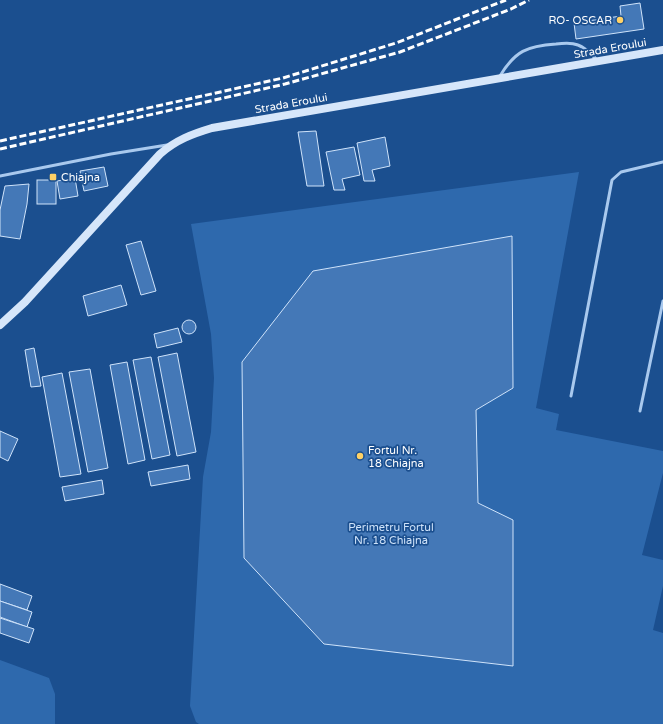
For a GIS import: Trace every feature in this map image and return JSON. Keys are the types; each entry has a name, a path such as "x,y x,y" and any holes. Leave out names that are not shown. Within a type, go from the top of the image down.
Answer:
{"main road":[{"name":"Strada Eroului","path":"0,325 25,302 148,167 171,145 189,135 212,128 663,50"}],"lane":[{"path":"498,79 512,59 516,56 530,48 545,45 576,44 585,49 599,62"},
{"path":"0,176 111,154 171,145"},
{"path":"571,396 612,180 621,172 663,162"},
{"path":"640,412 663,301"}],"green space":[{"name":"Perimetru Fortul Nr. 18 Chiajna","path":"579,172 536,408 559,414 556,430 663,451 663,473 642,555 663,560 663,586 653,630 663,633 663,724 199,724 196,722 190,706 203,477 211,432 214,378 211,334 191,224"},
{"path":"0,660 49,678 55,694 55,724 0,724"}],"building":[{"name":"RO- OSCAR","path":"640,3 644,29 576,39 574,23 621,16 620,6"},
{"path":"316,131 324,186 307,186 298,132"},
{"path":"385,137 390,166 372,170 375,181 364,181 357,143"},
{"path":"354,147 360,175 342,179 345,190 334,190 326,152"},
{"path":"104,167 108,186 84,191 80,171"},
{"path":"75,178 78,196 60,199 57,181"},
{"path":"37,180 56,180 56,204 37,204"},
{"path":"29,184 27,204 20,239 0,236 0,210 5,186"},
{"name":"Fortul Nr. 18 Chiajna","path":"512,236 513,388 476,410 478,503 513,520 513,666 324,644 244,558 242,362 313,271"},
{"path":"141,241 156,291 141,295 126,245"},
{"path":"121,285 127,305 88,316 83,296"},
{"path":"186,320 192,320 196,324 196,330 192,334 186,334 182,330 182,324"},
{"path":"178,328 182,342 157,348 154,334"},
{"path":"34,348 41,386 31,387 25,350"},
{"path":"177,353 196,452 177,456 158,357"},
{"path":"151,357 170,455 152,459 133,360"},
{"path":"127,362 145,460 128,464 110,365"},
{"path":"90,369 108,468 88,472 69,372"},
{"path":"62,373 81,474 60,477 42,377"},
{"path":"0,431 18,439 8,461 0,457"},
{"path":"188,465 190,479 151,486 148,472"},
{"path":"102,480 104,494 65,501 62,487"},
{"path":"0,584 32,596 27,610 0,601"},
{"path":"0,601 32,612 27,627 0,617"},
{"path":"0,618 34,629 29,643 0,633"}],"railway":[{"path":"0,141 283,78 396,43 506,0"},
{"path":"0,149 285,84 400,52 511,9 529,0"}],"place":[{"name":"RO- OSCAR","path":"620,20"},
{"name":"Chiajna","path":"53,177"},
{"name":"Fortul Nr. 18 Chiajna","path":"360,456"}]}
